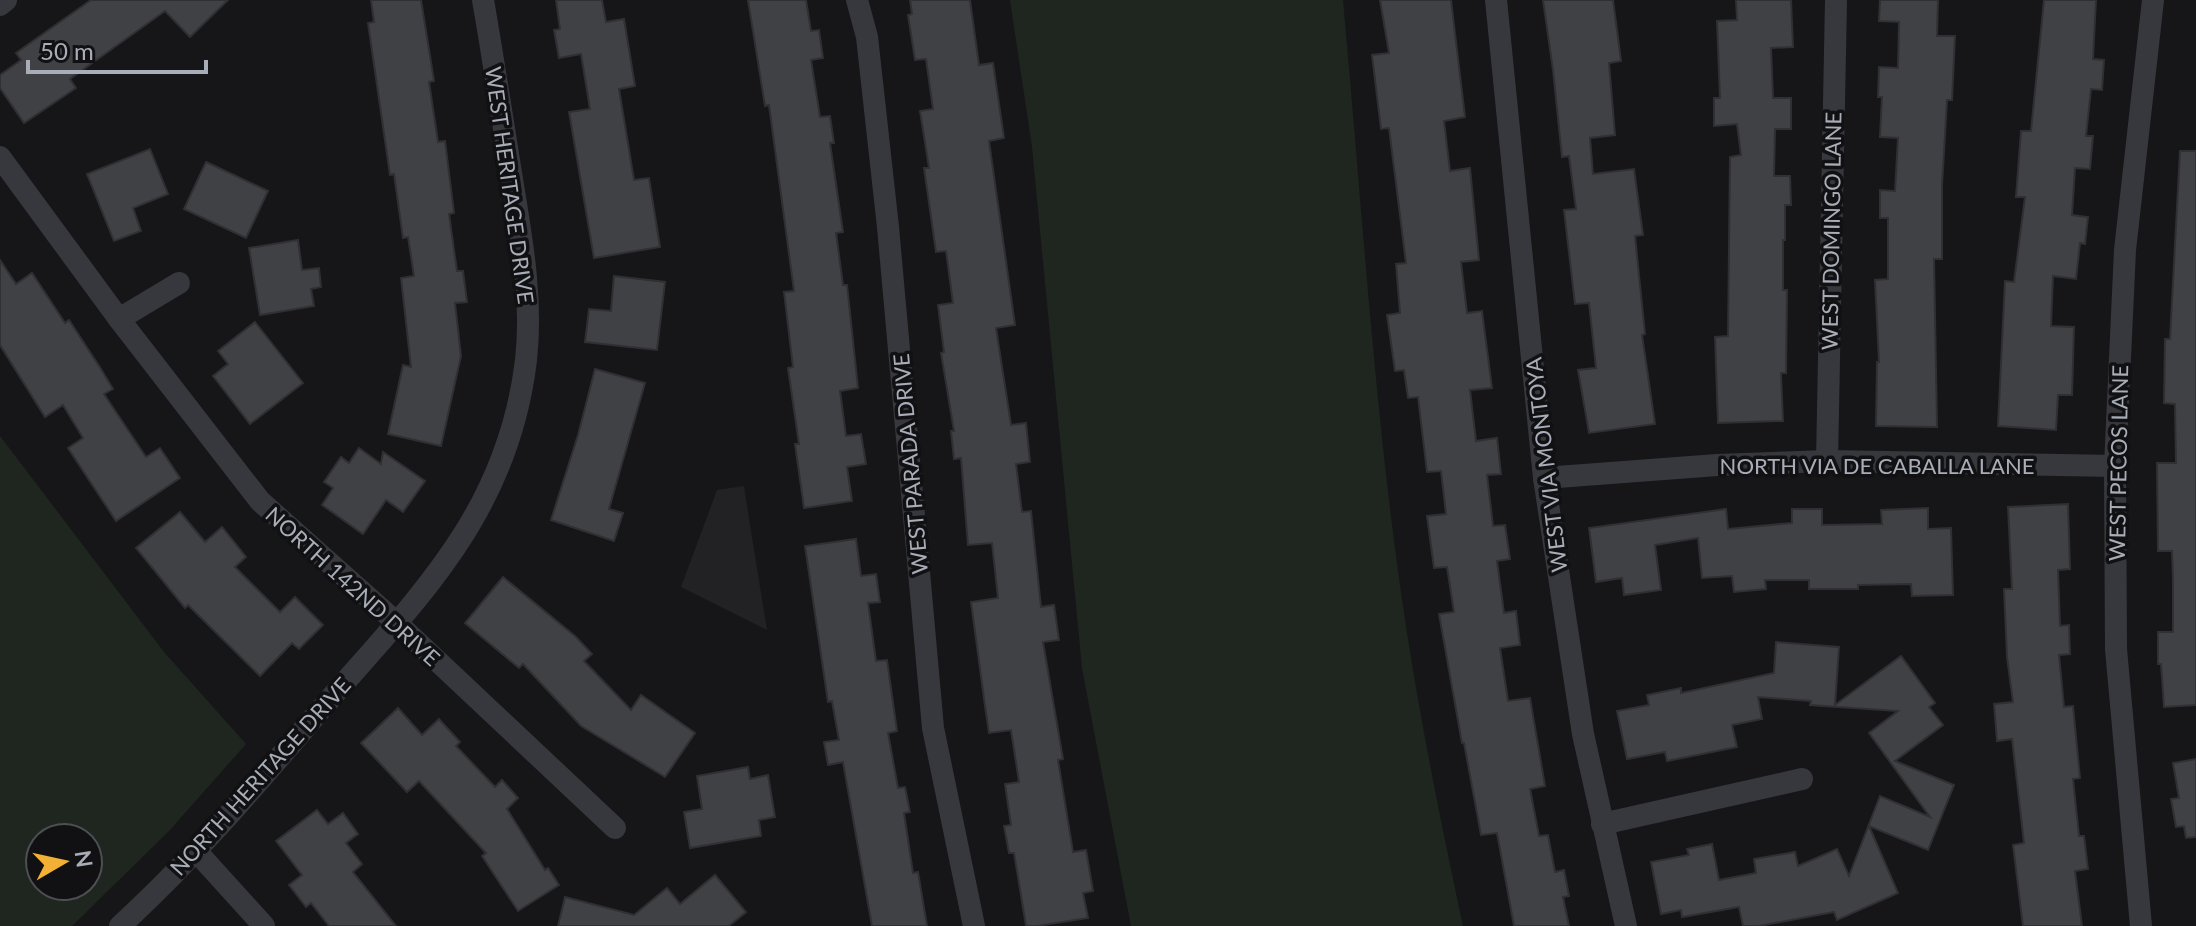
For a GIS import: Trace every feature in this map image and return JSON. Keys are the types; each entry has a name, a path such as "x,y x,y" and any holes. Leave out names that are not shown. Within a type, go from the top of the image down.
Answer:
{"street":[{"path":"0,5 6,0"},
{"name":"WEST HERITAGE DRIVE","path":"397,623 450,558 482,504 509,438 526,359 526,265 483,0"},
{"name":"WEST PARADA DRIVE","path":"857,0 867,37 888,227 933,728 974,926"},
{"name":"WEST VIA MONTOYA","path":"1496,0 1544,478 1583,734 1626,926"},
{"name":"WEST DOMINGO LANE","path":"1827,461 1836,0"},
{"name":"WEST PECOS LANE","path":"2141,926 2116,649 2115,466 2125,250 2153,0"},
{"name":"NORTH 142ND DRIVE","path":"0,157 119,319 260,501 397,623 615,828"},
{"path":"119,319 179,283"},
{"name":"NORTH VIA DE CABALLA LANE","path":"1544,478 1717,465 1827,461 2115,466"},
{"name":"NORTH HERITAGE DRIVE","path":"120,926 196,851 397,623"},
{"path":"1602,824 1802,779"},
{"path":"196,851 264,926"}],"shaded area":[{"path":"1010,0 1343,0 1375,367 1406,629 1463,926 1131,926 1082,668 1032,147"},
{"path":"0,436 164,652 246,744 169,831 104,895 104,822 24,822 24,902 97,902 72,926 0,926"},
{"path":"744,486 767,630 681,587 717,490"}],"building":[{"path":"91,0 228,0 190,37 165,11 70,79 76,88 24,123 0,88 0,75 21,60 16,53"},
{"path":"371,0 421,0 434,81 429,82 438,142 445,141 454,213 449,214 457,271 463,271 467,302 455,303 461,356 441,446 388,434 403,365 411,367 401,278 414,276 408,237 403,238 394,174 390,175 368,23 374,22"},
{"path":"556,0 602,0 606,22 624,19 635,86 619,89 634,180 649,178 660,247 594,258 569,112 590,109 581,54 559,58 554,30 560,29"},
{"path":"748,0 806,0 811,31 819,30 823,58 811,60 820,117 830,116 834,143 830,143 843,232 836,233 843,285 847,285 858,388 840,391 846,436 861,434 866,464 847,467 852,501 804,508 795,444 799,444 788,368 793,367 784,292 794,291 769,105 765,106"},
{"path":"910,0 970,0 979,65 993,63 1004,138 989,141 1015,325 996,328 1011,425 1026,423 1030,462 1016,464 1022,512 1031,511 1041,607 1054,605 1059,640 1043,642 1063,759 1058,760 1073,852 1086,850 1093,891 1083,893 1088,918 1026,926 1014,853 1009,853 1004,826 1011,825 1005,784 1019,782 1011,730 989,733 971,602 998,598 992,543 968,545 961,458 954,459 951,431 954,431 941,353 944,352 938,305 953,303 946,251 936,252 924,168 929,168 920,111 933,109 926,59 915,60 908,15 912,14"},
{"path":"1380,0 1451,0 1465,117 1444,121 1450,171 1470,168 1479,260 1461,262 1467,313 1482,311 1492,388 1470,390 1476,441 1497,438 1501,474 1487,475 1493,526 1505,525 1510,559 1497,561 1504,613 1516,611 1520,645 1500,648 1508,701 1530,698 1545,786 1530,789 1539,836 1548,835 1555,872 1564,870 1569,896 1563,897 1569,926 1514,926 1497,833 1481,835 1462,743 1439,614 1454,612 1447,567 1434,568 1427,516 1446,514 1441,471 1427,472 1418,397 1408,398 1404,370 1395,371 1387,315 1400,313 1396,264 1406,263 1389,128 1381,129 1372,55 1389,53"},
{"path":"1543,0 1613,0 1621,61 1609,63 1615,135 1590,138 1593,174 1634,169 1643,235 1635,236 1645,334 1642,335 1655,424 1589,433 1578,370 1596,368 1589,303 1575,304 1564,210 1576,209 1569,156 1562,157"},
{"path":"1736,0 1791,0 1793,47 1771,48 1773,98 1791,98 1791,129 1775,129 1774,176 1790,176 1791,205 1785,205 1783,240 1783,290 1787,290 1786,373 1781,373 1783,421 1718,423 1715,337 1728,336 1730,157 1741,155 1737,124 1714,126 1714,98 1720,98 1717,21 1737,20"},
{"path":"1880,0 1938,0 1937,36 1955,36 1952,100 1947,100 1942,259 1934,259 1937,427 1876,426 1879,362 1875,280 1888,279 1888,218 1880,218 1880,190 1895,191 1898,138 1880,137 1882,97 1878,97 1879,67 1898,68 1899,22 1879,21"},
{"path":"2044,0 2096,0 2093,59 2104,60 2102,90 2091,89 2086,136 2093,136 2090,169 2075,168 2072,215 2088,217 2085,244 2080,243 2076,279 2053,276 2051,326 2074,327 2072,395 2058,395 2056,430 1998,426 2005,281 2014,282 2025,197 2016,197 2021,131 2031,131"},
{"path":"150,149 168,194 133,208 141,231 114,241 87,174"},
{"path":"2180,151 2196,151 2196,705 2164,707 2161,664 2158,664 2158,632 2173,632 2173,580 2172,551 2158,551 2157,463 2176,463 2175,404 2164,403 2165,339 2170,339"},
{"path":"206,162 268,191 246,238 184,209"},
{"path":"298,240 302,270 319,268 321,287 311,289 314,306 260,315 249,248"},
{"path":"0,260 16,284 32,273 65,323 69,320 101,369 113,389 104,394 146,457 160,448 180,478 116,521 68,448 83,438 63,405 45,417 0,345"},
{"path":"614,276 665,282 657,350 585,342 589,309 611,311"},
{"path":"255,322 303,383 250,424 213,376 228,364 218,351"},
{"path":"595,369 645,383 609,509 623,513 614,541 551,520"},
{"path":"359,448 381,464 383,452 425,481 403,512 386,500 363,534 322,505 333,488 324,482 341,457 349,463"},
{"path":"2068,504 2070,569 2058,570 2060,626 2069,625 2070,654 2059,655 2064,707 2073,706 2080,778 2073,779 2079,836 2084,836 2088,869 2075,871 2082,926 2023,926 2013,845 2024,843 2012,739 1997,741 1994,704 2013,702 2007,657 2004,589 2012,589 2008,507"},
{"path":"1928,508 1928,529 1951,528 1953,595 1912,596 1911,584 1809,589 1809,580 1765,580 1766,589 1734,592 1732,576 1702,578 1698,538 1655,545 1661,590 1624,595 1622,578 1596,582 1589,528 1726,509 1728,529 1792,523 1792,509 1822,509 1822,525 1882,524 1881,510"},
{"path":"180,512 205,542 222,527 246,557 235,567 280,612 295,597 323,625 299,649 292,643 260,676 188,605 185,608 136,548"},
{"path":"856,539 861,576 876,574 880,602 868,603 876,661 887,660 897,731 888,733 898,788 905,787 910,812 904,813 913,873 918,872 927,926 872,926 843,762 828,765 824,742 839,740 832,701 828,702 805,546"},
{"path":"503,577 575,636 592,654 584,661 631,710 641,695 695,733 665,777 581,726 523,664 519,668 465,623"},
{"path":"1776,642 1839,647 1835,705 1901,656 1935,703 1929,707 1943,725 1895,761 1954,785 1928,850 1869,826 1898,893 1837,920 1834,912 1759,926 1743,926 1739,907 1682,917 1681,910 1661,914 1651,862 1689,855 1687,849 1712,844 1719,880 1756,873 1754,859 1795,852 1798,866 1837,849 1849,876 1880,796 1930,817 1869,733 1898,711 1810,705 1811,701 1758,697 1762,719 1732,725 1737,747 1667,761 1665,752 1627,759 1617,711 1649,705 1647,695 1681,688 1681,693 1774,673"},
{"path":"398,708 422,735 439,719 460,742 456,746 495,787 502,780 518,798 507,809 545,870 548,868 559,885 518,911 482,856 486,853 419,781 407,792 361,743"},
{"path":"2196,759 2196,837 2186,838 2184,826 2176,827 2171,799 2179,798 2173,763"},
{"path":"748,767 750,779 768,775 775,817 759,820 761,836 690,848 684,812 702,809 697,776"},
{"path":"317,810 328,824 343,813 358,834 346,843 362,864 353,872 396,926 329,926 311,903 306,907 289,885 302,875 276,841"},
{"path":"715,875 746,912 729,926 558,926 565,897 634,915 667,888 680,904"}]}
